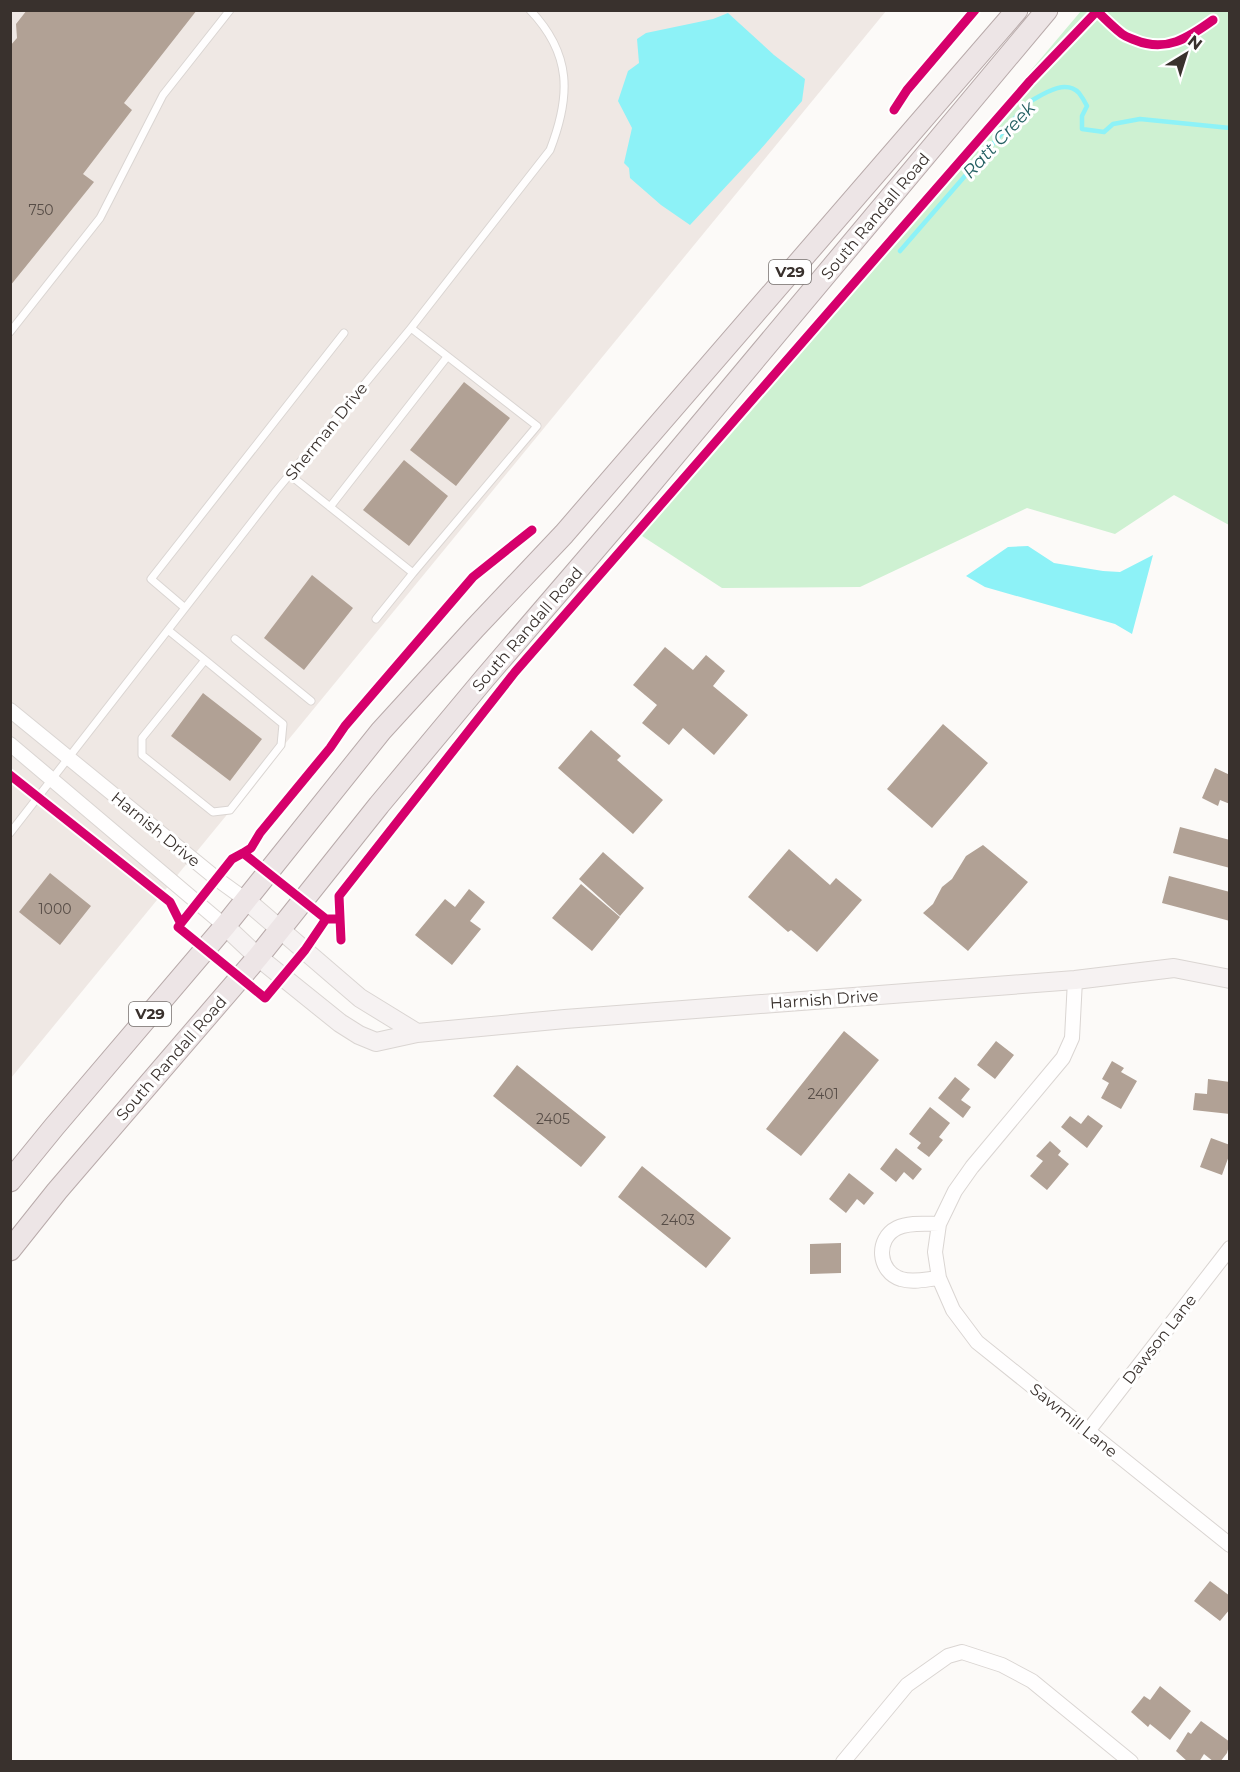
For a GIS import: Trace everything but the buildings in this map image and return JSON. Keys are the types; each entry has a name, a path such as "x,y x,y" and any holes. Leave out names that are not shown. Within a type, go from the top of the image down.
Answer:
{"main road":[{"name":"South Randall Road","path":"10,1182 225,926 381,731 564,534 1017,10"},
{"name":"South Randall Road","path":"10,1250 57,1191 258,957 379,805 484,679 629,510 1047,10"}],"street":[{"name":"Harnish Drive","path":"10,710 217,879 246,900 360,998 417,1034"},
{"name":"Harnish Drive","path":"10,744 225,926 258,957 339,1023 376,1042 417,1034 565,1019 1075,980 1174,968 1230,979"},
{"name":"Sawmill Lane","path":"1075,980 1072,1038 1063,1059 972,1167 955,1191 939,1224 935,1252 939,1278 953,1310 977,1342 1230,1545"},
{"path":"939,1224 905,1225 896,1228 883,1243 882,1253 883,1262 888,1271 904,1281 939,1278"},
{"name":"Dawson Lane","path":"1088,1431 1230,1248"},
{"path":"843,1761 907,1685 948,1656 962,1652 1002,1665 1032,1681 1131,1761"}],"lane":[{"path":"10,332 100,218 163,94 230,10"},
{"name":"Sherman Drive","path":"10,833 290,475 411,328 550,150 564,102 564,83 555,44 544,26 530,10"},
{"path":"376,619 537,426 411,328"},
{"path":"185,608 151,579 344,333"},
{"path":"330,507 447,357"},
{"path":"290,475 413,573"},
{"path":"168,630 205,660 283,724 281,745 230,810 213,812 142,755 142,738 205,660"},
{"path":"235,639 311,701"}],"shaded area":[{"path":"11,11 886,11 11,1078"}],"green space":[{"path":"1081,11 1229,11 1229,525 1174,495 1115,534 1027,508 860,587 722,588 639,534"}],"water":[{"path":"728,13 774,55 805,79 802,101 690,225 661,205 630,178 629,168 624,163 632,128 618,101 628,71 639,63 637,39 646,33 713,19"},
{"path":"1028,546 1054,563 1103,571 1120,572 1153,555 1132,634 1115,624 985,587 966,576 1008,547"}],"waterway":[{"name":"Ratt Creek","path":"900,251 1029,102 1054,89 1067,87 1080,95 1087,106 1082,116 1082,129 1104,132 1113,124 1140,119 1230,128"}],"cycle path":[{"path":"894,110 907,90 975,10"},
{"path":"341,940 339,896 515,672 1030,81 1098,10"},
{"path":"1097,11 1125,36 1146,44 1157,45 1186,38 1213,20"},
{"path":"243,853 251,848 260,833 330,748 345,726 473,577 532,530"},
{"path":"10,775 170,902 180,922"},
{"path":"326,919 305,950 265,998 178,927 232,859 243,853 326,919 340,919"}]}
